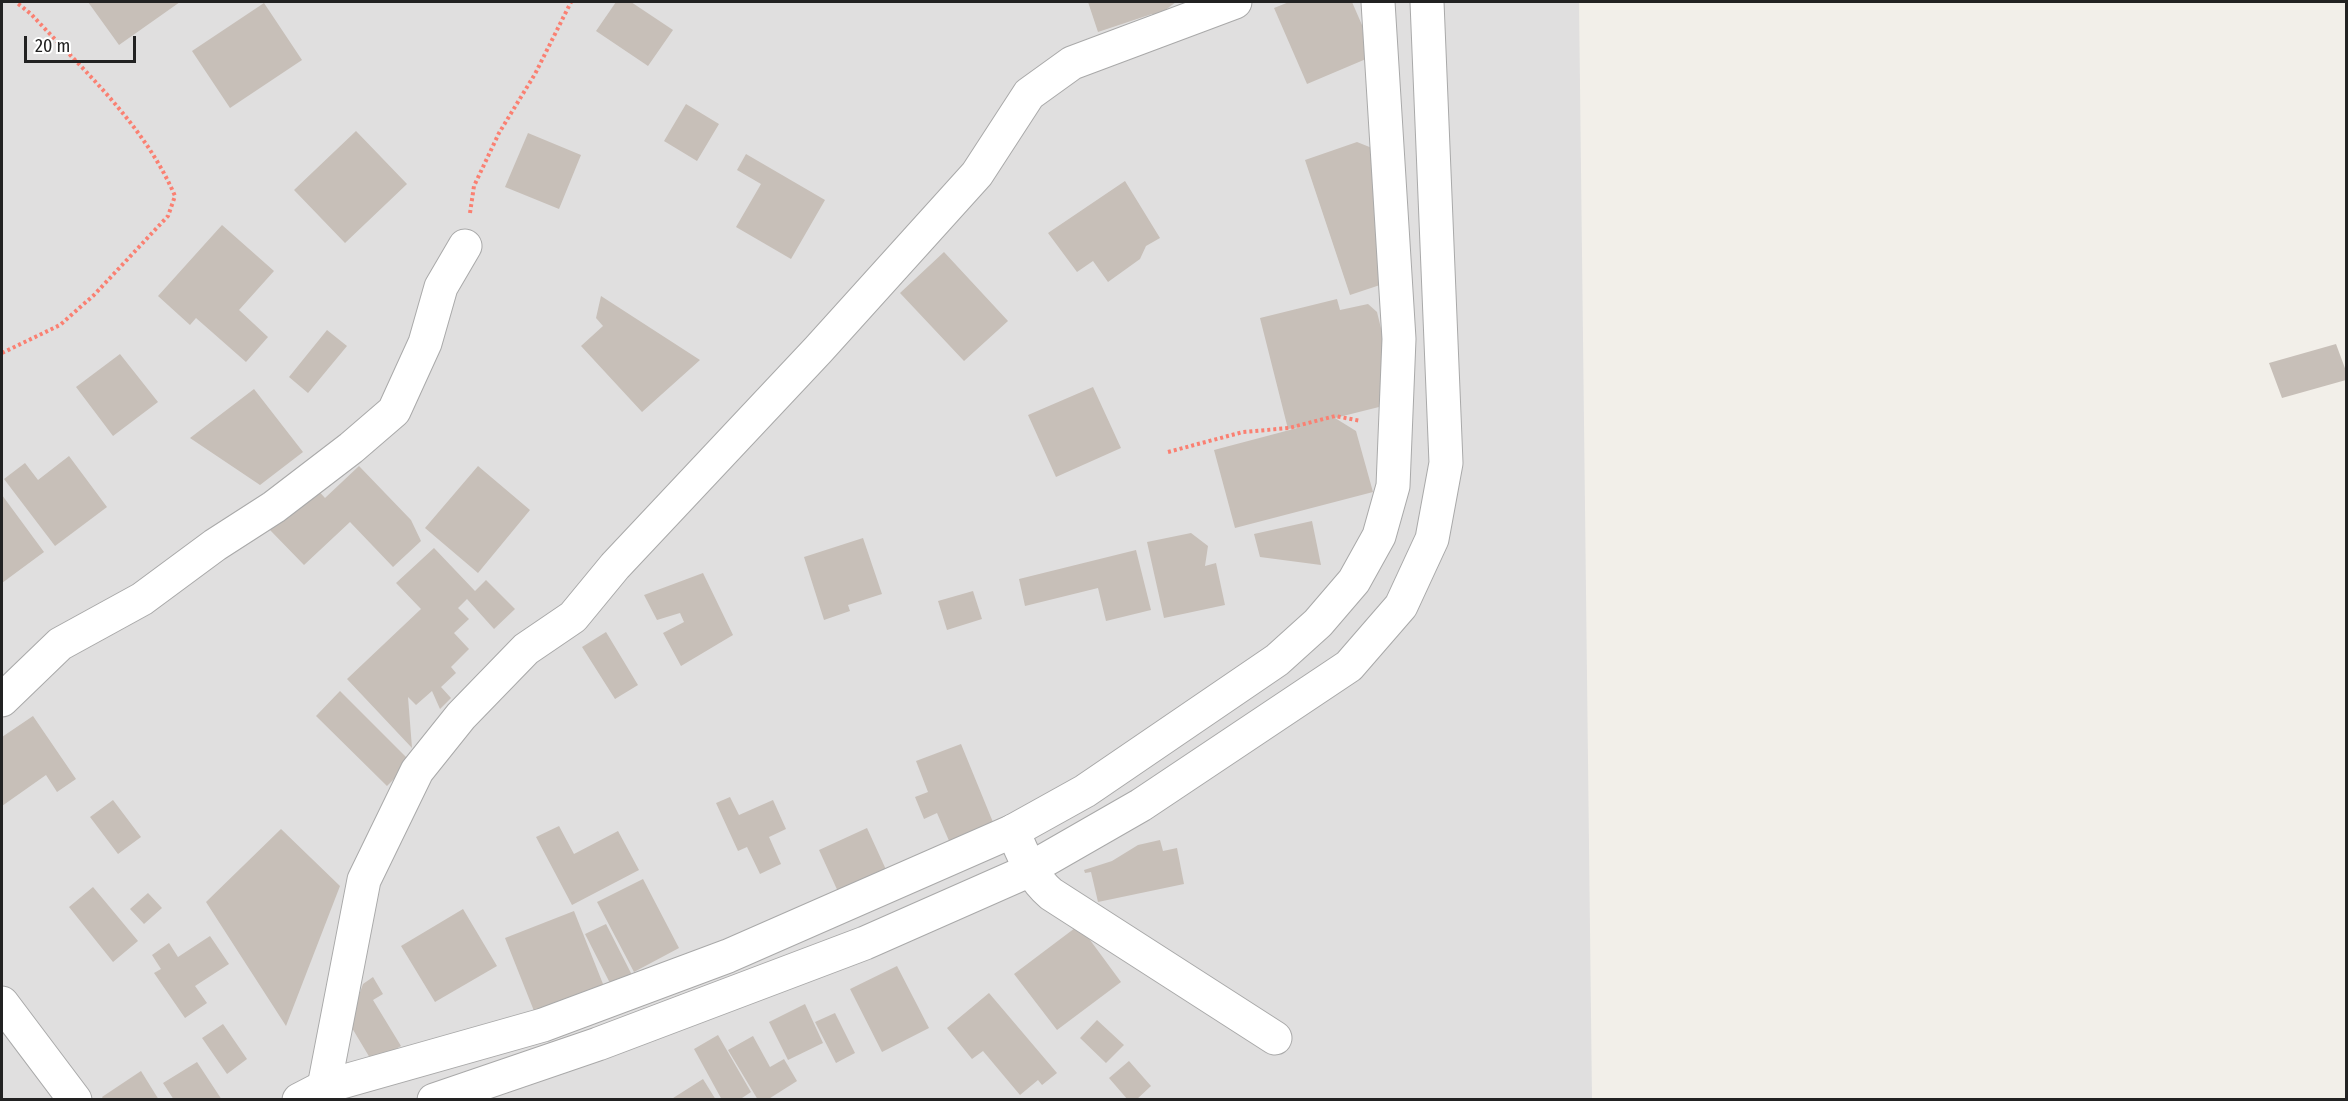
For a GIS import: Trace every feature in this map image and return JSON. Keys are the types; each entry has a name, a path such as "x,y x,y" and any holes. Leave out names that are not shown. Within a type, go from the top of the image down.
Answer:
{"street":[{"path":"315,1095 364,880 417,771 461,716 526,649 573,618 615,566 826,341 977,174 1029,94 1072,63 1235,2"},
{"path":"315,1095 554,1021 728,956 1013,831 1094,785 1277,660 1318,623 1354,581 1379,536 1393,486 1399,339 1378,2"},
{"path":"434,1100 598,1044 865,943 1030,869 1141,805 1349,666 1401,606 1432,539 1446,463 1427,2"},
{"path":"2,700 60,644 142,598 215,544 274,507 351,448 394,411 425,343 441,287 465,246"},
{"path":"1013,831 1039,884 1051,894 1275,1038"},
{"path":"2,1003 75,1100"}],"path":[{"path":"2,354 60,325 94,295 168,216 175,195 163,168 121,111 31,14 16,2"},
{"path":"465,246 474,186 499,134 535,74 571,2"},
{"path":"1168,452 1244,432 1289,428 1335,416 1395,428"}],"shaded area":[{"path":"2,2 1579,2 1592,1099 2,1100"}],"building":[{"path":"88,2 180,2 119,45"},
{"path":"616,2 631,2 673,30 648,66 596,31"},
{"path":"1088,2 1176,2 1156,17 1152,14 1098,32"},
{"path":"1289,2 1352,2 1362,25 1366,59 1307,84 1274,8"},
{"path":"264,3 302,60 230,108 192,51"},
{"path":"686,104 719,124 697,161 664,141"},
{"path":"356,131 407,184 345,243 294,190"},
{"path":"528,133 581,155 559,209 505,187"},
{"path":"1357,142 1382,152 1386,283 1350,295 1305,160"},
{"path":"746,154 825,200 791,259 736,227 761,184 737,170"},
{"path":"1125,181 1160,238 1146,246 1140,259 1108,282 1093,261 1077,272 1048,233"},
{"path":"222,225 274,271 239,310 268,337 246,362 196,318 190,325 158,296"},
{"path":"944,252 1008,321 964,361 900,293"},
{"path":"601,296 700,360 642,412 581,346 603,326 596,318"},
{"path":"1337,299 1340,310 1368,304 1377,312 1399,402 1335,418 1356,431 1373,492 1235,528 1214,450 1301,427 1288,429 1260,318"},
{"path":"327,330 347,346 308,393 289,377"},
{"path":"2336,344 2346,371 2346,380 2282,398 2269,363"},
{"path":"120,354 158,402 113,436 76,387"},
{"path":"1093,387 1121,448 1056,477 1028,415"},
{"path":"254,389 303,452 260,485 190,438"},
{"path":"69,456 107,507 55,546 4,479 25,463 38,480"},
{"path":"359,466 411,520 421,541 393,567 350,522 304,565 270,530 315,487 325,498"},
{"path":"478,466 530,510 478,573 425,528"},
{"path":"2,495 44,552 2,583"},
{"path":"1312,521 1321,565 1260,557 1254,534"},
{"path":"1191,533 1208,546 1205,566 1216,563 1225,605 1164,618 1147,542"},
{"path":"863,538 882,594 848,605 850,611 824,620 804,557"},
{"path":"434,548 475,591 486,580 515,609 494,629 467,599 458,608 469,619 454,633 469,649 451,667 456,673 441,687 451,698 440,709 432,691 416,705 408,697 412,748 347,679 421,609 396,583"},
{"path":"1136,550 1151,610 1106,621 1098,588 1025,606 1019,579"},
{"path":"703,573 733,635 681,666 663,633 684,622 680,613 657,620 644,595"},
{"path":"973,591 982,619 947,630 938,601"},
{"path":"606,632 638,685 615,699 582,647"},
{"path":"340,691 411,762 387,786 316,716"},
{"path":"33,716 76,779 57,792 46,775 2,806 2,737"},
{"path":"961,744 997,832 953,850 937,813 924,819 915,797 928,792 916,761"},
{"path":"730,797 739,815 773,800 786,829 769,837 781,864 760,874 747,847 738,851 716,803"},
{"path":"113,800 141,837 118,854 90,817"},
{"path":"559,826 574,854 618,831 639,870 572,905 536,837"},
{"path":"867,828 888,874 840,896 819,850"},
{"path":"281,829 340,886 286,1026 206,902"},
{"path":"1160,840 1163,851 1177,848 1184,884 1098,902 1091,872 1085,873 1084,870 1112,861 1138,845"},
{"path":"643,879 679,948 634,972 597,902"},
{"path":"93,887 138,941 113,962 69,907"},
{"path":"148,893 162,908 144,924 130,909"},
{"path":"463,909 497,966 435,1002 401,946"},
{"path":"574,911 605,989 536,1016 505,938"},
{"path":"606,924 633,977 612,987 585,934"},
{"path":"1079,925 1121,982 1057,1030 1014,974"},
{"path":"210,936 229,964 195,986 207,1003 185,1018 154,973 161,969 152,955 169,943 178,957"},
{"path":"897,966 929,1028 882,1052 850,989"},
{"path":"373,977 383,994 373,1000 401,1046 373,1063 349,1023 363,984"},
{"path":"989,993 1057,1073 1042,1085 1038,1080 1020,1095 983,1051 972,1059 947,1028"},
{"path":"805,1004 823,1043 788,1060 769,1022"},
{"path":"835,1013 855,1053 836,1063 815,1022"},
{"path":"1097,1020 1124,1045 1106,1063 1080,1038"},
{"path":"223,1024 247,1059 227,1074 202,1038"},
{"path":"718,1035 751,1092 739,1100 722,1100 694,1049"},
{"path":"753,1036 770,1067 784,1059 797,1081 767,1100 758,1100 728,1050"},
{"path":"1129,1061 1151,1086 1136,1100 1128,1100 1109,1078"},
{"path":"197,1062 222,1100 174,1100 163,1083"},
{"path":"141,1071 159,1100 104,1100 102,1097"},
{"path":"703,1079 716,1100 670,1100"}]}
